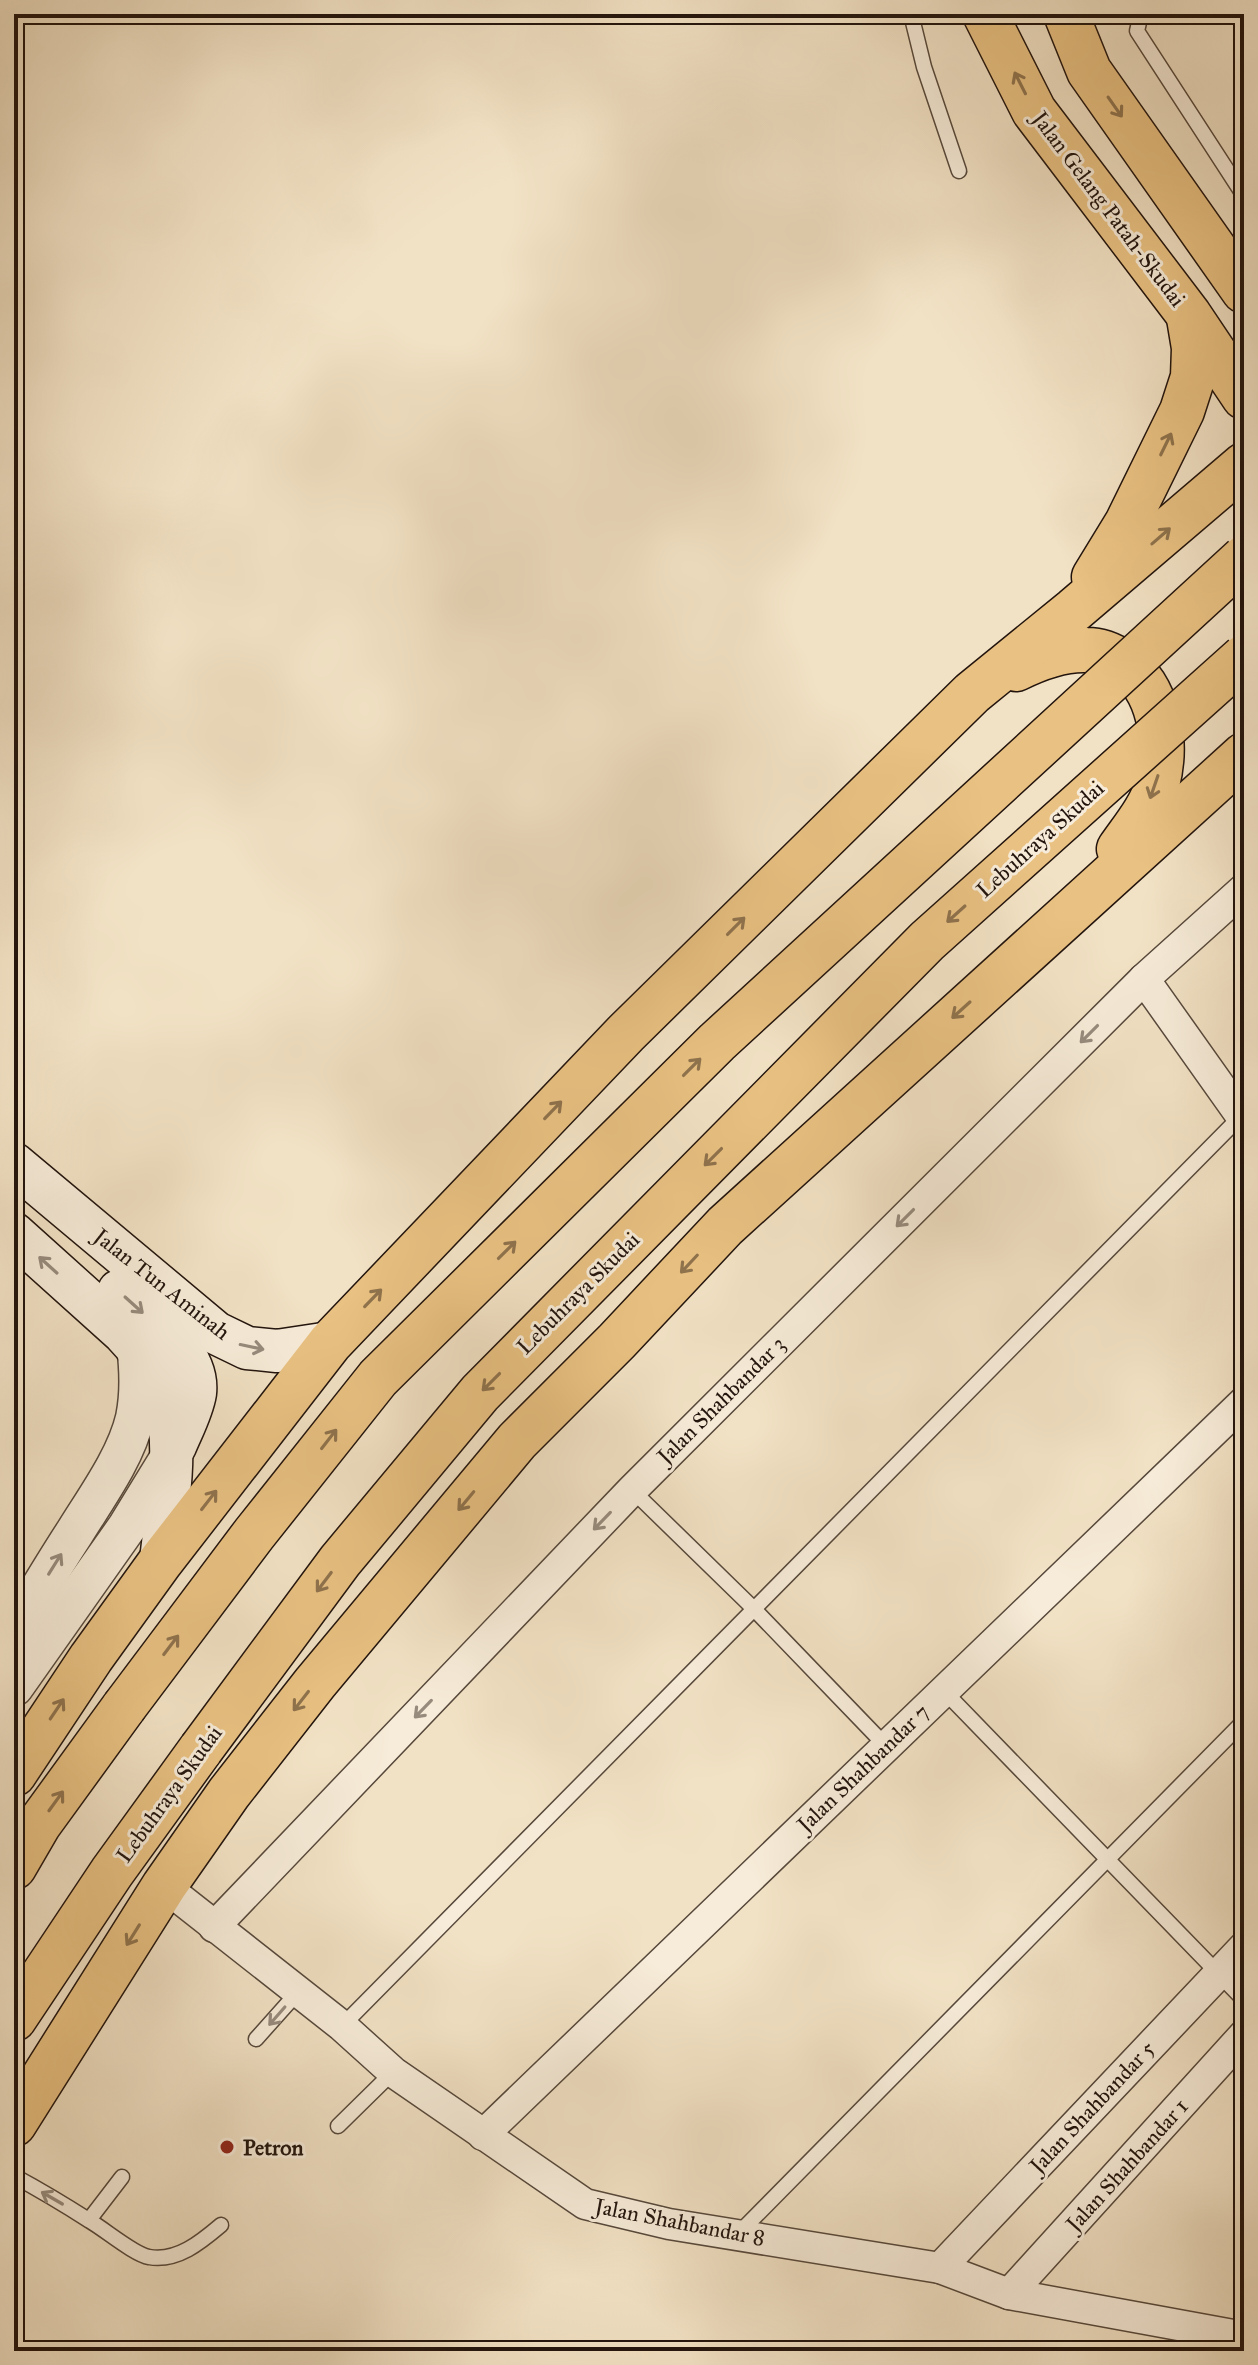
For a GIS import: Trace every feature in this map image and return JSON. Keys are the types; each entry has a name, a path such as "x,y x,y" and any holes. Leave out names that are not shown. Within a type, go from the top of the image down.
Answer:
{"main road":[{"name":"Jalan Gelang Patah-Skudai","path":"985,14 1034,111 1189,315 1244,397"},
{"path":"1066,14 1089,71 1244,291"},
{"path":"1204,235 1244,267"},
{"path":"1074,610 1127,523 1182,411 1193,377 1194,348 1189,315"},
{"path":"14,1774 91,1658 161,1561 330,1343 626,1033 972,693 1244,465"},
{"path":"14,1867 39,1824 124,1707 254,1534 378,1378 717,1042 1244,558"},
{"path":"972,693 1036,659 1089,649 1112,655 1135,671 1152,695 1160,723 1161,755 1156,787 1136,824 1081,901"},
{"name":"Lebuhraya Skudai","path":"14,2019 112,1872 340,1561 480,1393 927,941 1244,657"},
{"path":"14,2124 164,1886 229,1793 315,1683 517,1441 725,1226 1244,755"},
{"name":"Jalan Tun Aminah","path":"14,1164 216,1333 247,1348 277,1351 330,1343"},
{"path":"14,1196 175,1342 188,1359 195,1378 195,1393 173,1452"},
{"path":"14,1234 136,1345 161,1384 169,1411 173,1452 161,1561"}],"street":[{"name":"Jalan Shahbandar 3","path":"214,1927 632,1490 1144,979 1244,889"},
{"path":"1144,979 1243,1118"},
{"path":"14,1631 123,1450 135,1420 138,1396 136,1345"},
{"name":"Jalan Shahbandar 7","path":"483,2135 1244,1402"},
{"path":"14,1687 127,1527 173,1452"},
{"name":"Jalan Shahbandar 8","path":"164,1886 342,2026 393,2072 585,2204 669,2224 940,2268 1009,2294 1190,2340 1243,2336"},
{"name":"Jalan Shahbandar 5","path":"940,2268 1244,1947"},
{"name":"Jalan Shahbandar 1","path":"1009,2294 1244,2035"}],"lane":[{"path":"911,14 924,67 959,171"},
{"path":"1141,14 1137,31 1244,196"},
{"path":"342,2026 753,1608 1243,1118"},
{"path":"632,1490 753,1608 886,1746"},
{"path":"944,1691 1244,2000"},
{"path":"737,2235 1244,1721"},
{"path":"256,2039 298,1992"},
{"path":"338,2126 393,2072"},
{"path":"14,2176 146,2257 166,2257 200,2244 221,2225"},
{"path":"89,2220 122,2177"}],"place":[{"name":"Petron","path":"227,2147"}]}
